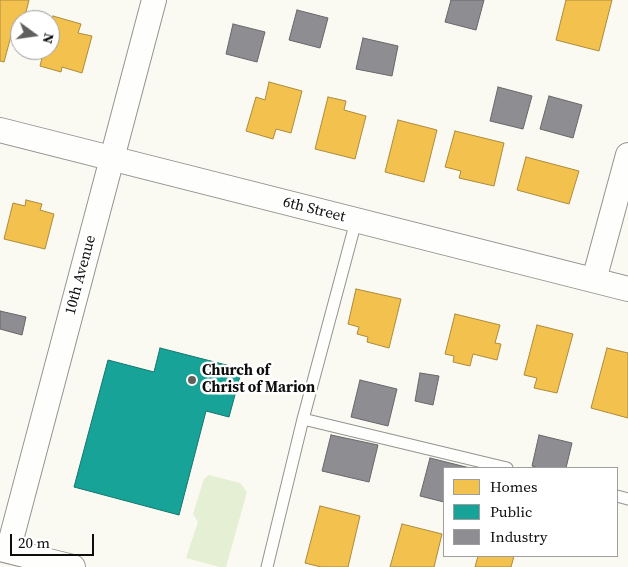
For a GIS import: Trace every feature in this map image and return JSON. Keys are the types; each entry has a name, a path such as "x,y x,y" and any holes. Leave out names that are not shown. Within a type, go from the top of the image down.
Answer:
{"street":[{"name":"10th Avenue","path":"4,550 154,0"},
{"name":"6th Street","path":"0,130 628,289"},
{"path":"594,280 628,155"},
{"path":"4,550 73,567"}],"lane":[{"path":"267,567 303,419 356,221"},
{"path":"303,419 503,467"}],"green space":[{"path":"209,475 240,483 247,492 226,567 186,558 198,522 193,514 204,479"}],"building: Homes":[{"path":"0,0 29,0 26,10 10,10 10,40 4,62 0,61"},
{"path":"566,0 612,0 599,51 556,40"},
{"path":"60,18 81,24 78,33 92,36 82,73 62,67 61,72 40,66 42,60 60,60"},
{"path":"269,82 302,91 291,133 276,129 273,139 246,131 256,97 265,100"},
{"path":"328,97 346,101 344,110 366,116 355,159 315,149"},
{"path":"398,120 437,130 424,182 385,172"},
{"path":"455,131 504,143 494,186 459,178 461,171 445,167"},
{"path":"526,157 579,171 569,204 517,190"},
{"path":"26,200 42,204 40,210 54,214 45,249 4,239 13,203 25,206"},
{"path":"356,289 401,299 389,348 367,342 368,337 357,334 359,327 348,324"},
{"path":"455,314 500,325 495,343 501,344 497,360 473,354 470,366 453,362 454,356 445,354"},
{"path":"537,325 573,334 557,393 534,388 537,378 524,375"},
{"path":"607,348 628,353 628,418 591,408"},
{"path":"320,506 360,516 348,567 321,567 305,563"},
{"path":"402,524 442,534 434,567 390,567"},
{"path":"478,557 514,557 511,567 475,567"}],"building: Public":[{"name":"Church of Christ of Marion","path":"160,348 242,369 229,417 206,411 179,515 74,487 108,360 154,372"}],"building: Industry":[{"path":"451,0 484,0 476,30 445,22"},
{"path":"297,10 328,18 320,48 289,40"},
{"path":"233,24 265,32 257,62 226,54"},
{"path":"363,38 398,46 392,76 356,69"},
{"path":"498,87 532,96 523,129 490,121"},
{"path":"549,96 582,105 573,138 540,129"},
{"path":"0,311 26,317 22,335 0,329"},
{"path":"420,373 439,376 433,405 415,401"},
{"path":"360,380 397,389 388,426 351,417"},
{"path":"331,435 378,445 369,482 322,471"},
{"path":"539,435 572,443 566,467 532,466"},
{"path":"430,458 466,467 443,467 443,502 420,496"}],"place":[{"name":"Church of Christ of Marion","path":"192,380"}]}
